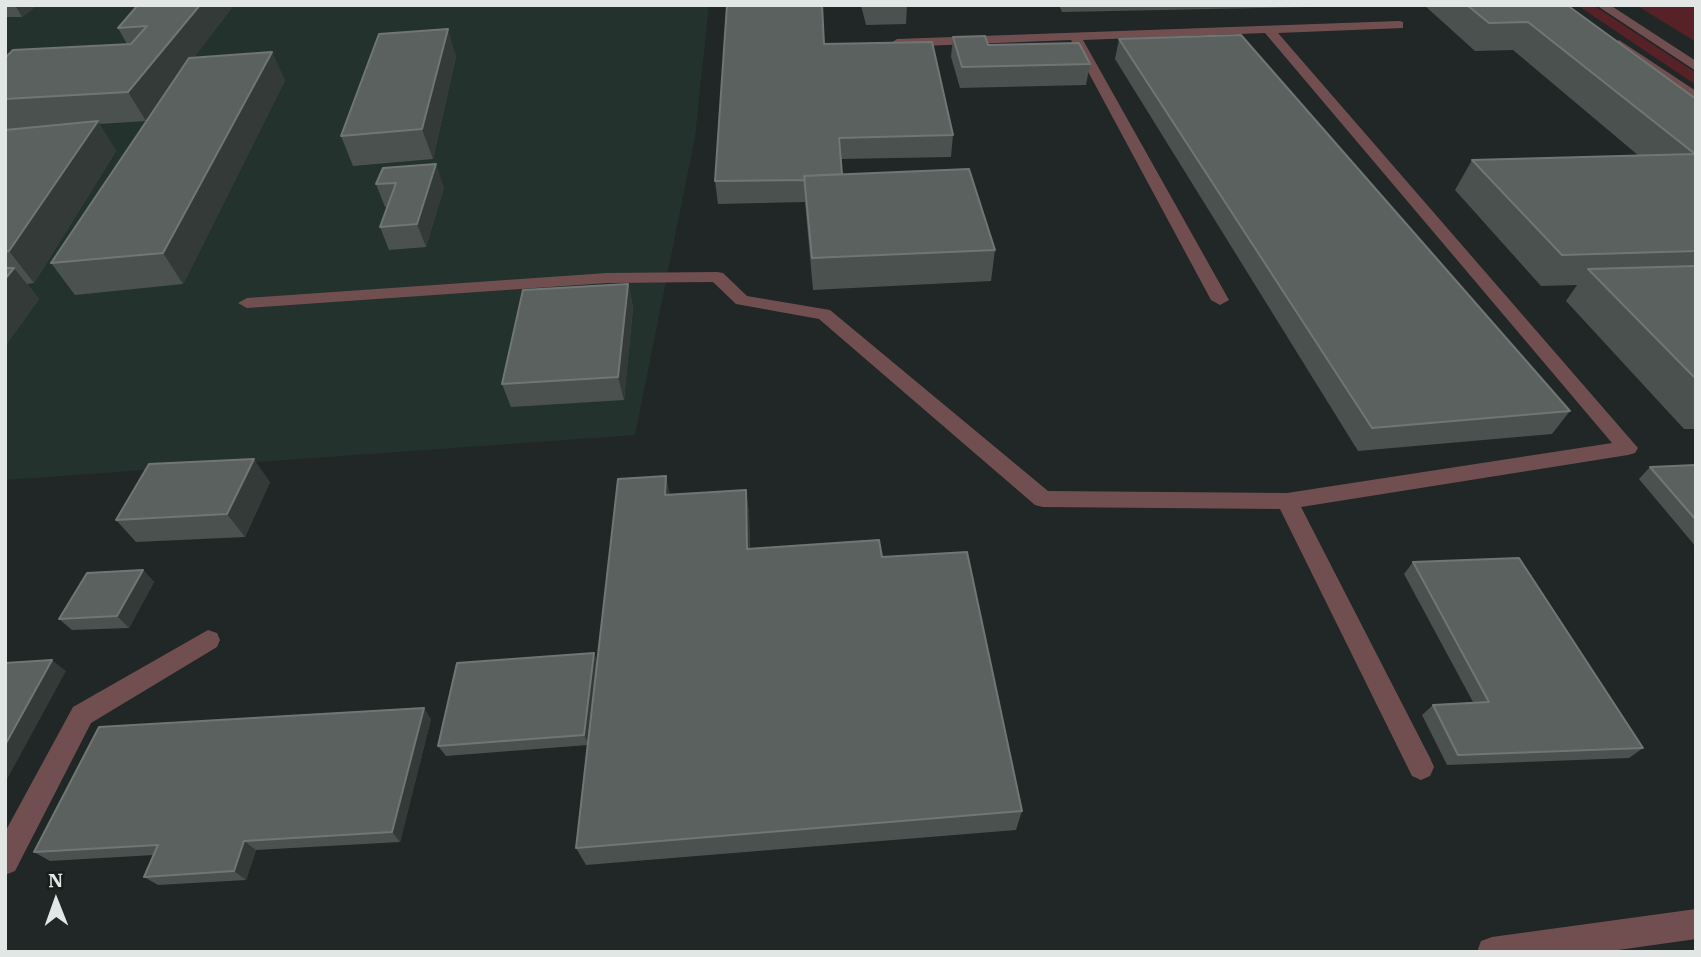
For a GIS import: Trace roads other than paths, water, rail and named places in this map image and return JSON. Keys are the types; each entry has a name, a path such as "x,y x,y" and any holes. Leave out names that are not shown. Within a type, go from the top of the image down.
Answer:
{"street":[{"path":"1602,5 1696,66"},
{"path":"881,44 1399,25"},
{"path":"247,303 607,278 717,277 742,300 824,314 1044,499 1287,501 1628,449 1269,30"},
{"path":"1607,36 1696,96"},
{"path":"1074,37 1220,300"},
{"path":"1287,501 1421,767"},
{"path":"5,861 82,715 208,640"},
{"path":"1492,952 1696,924"}]}
